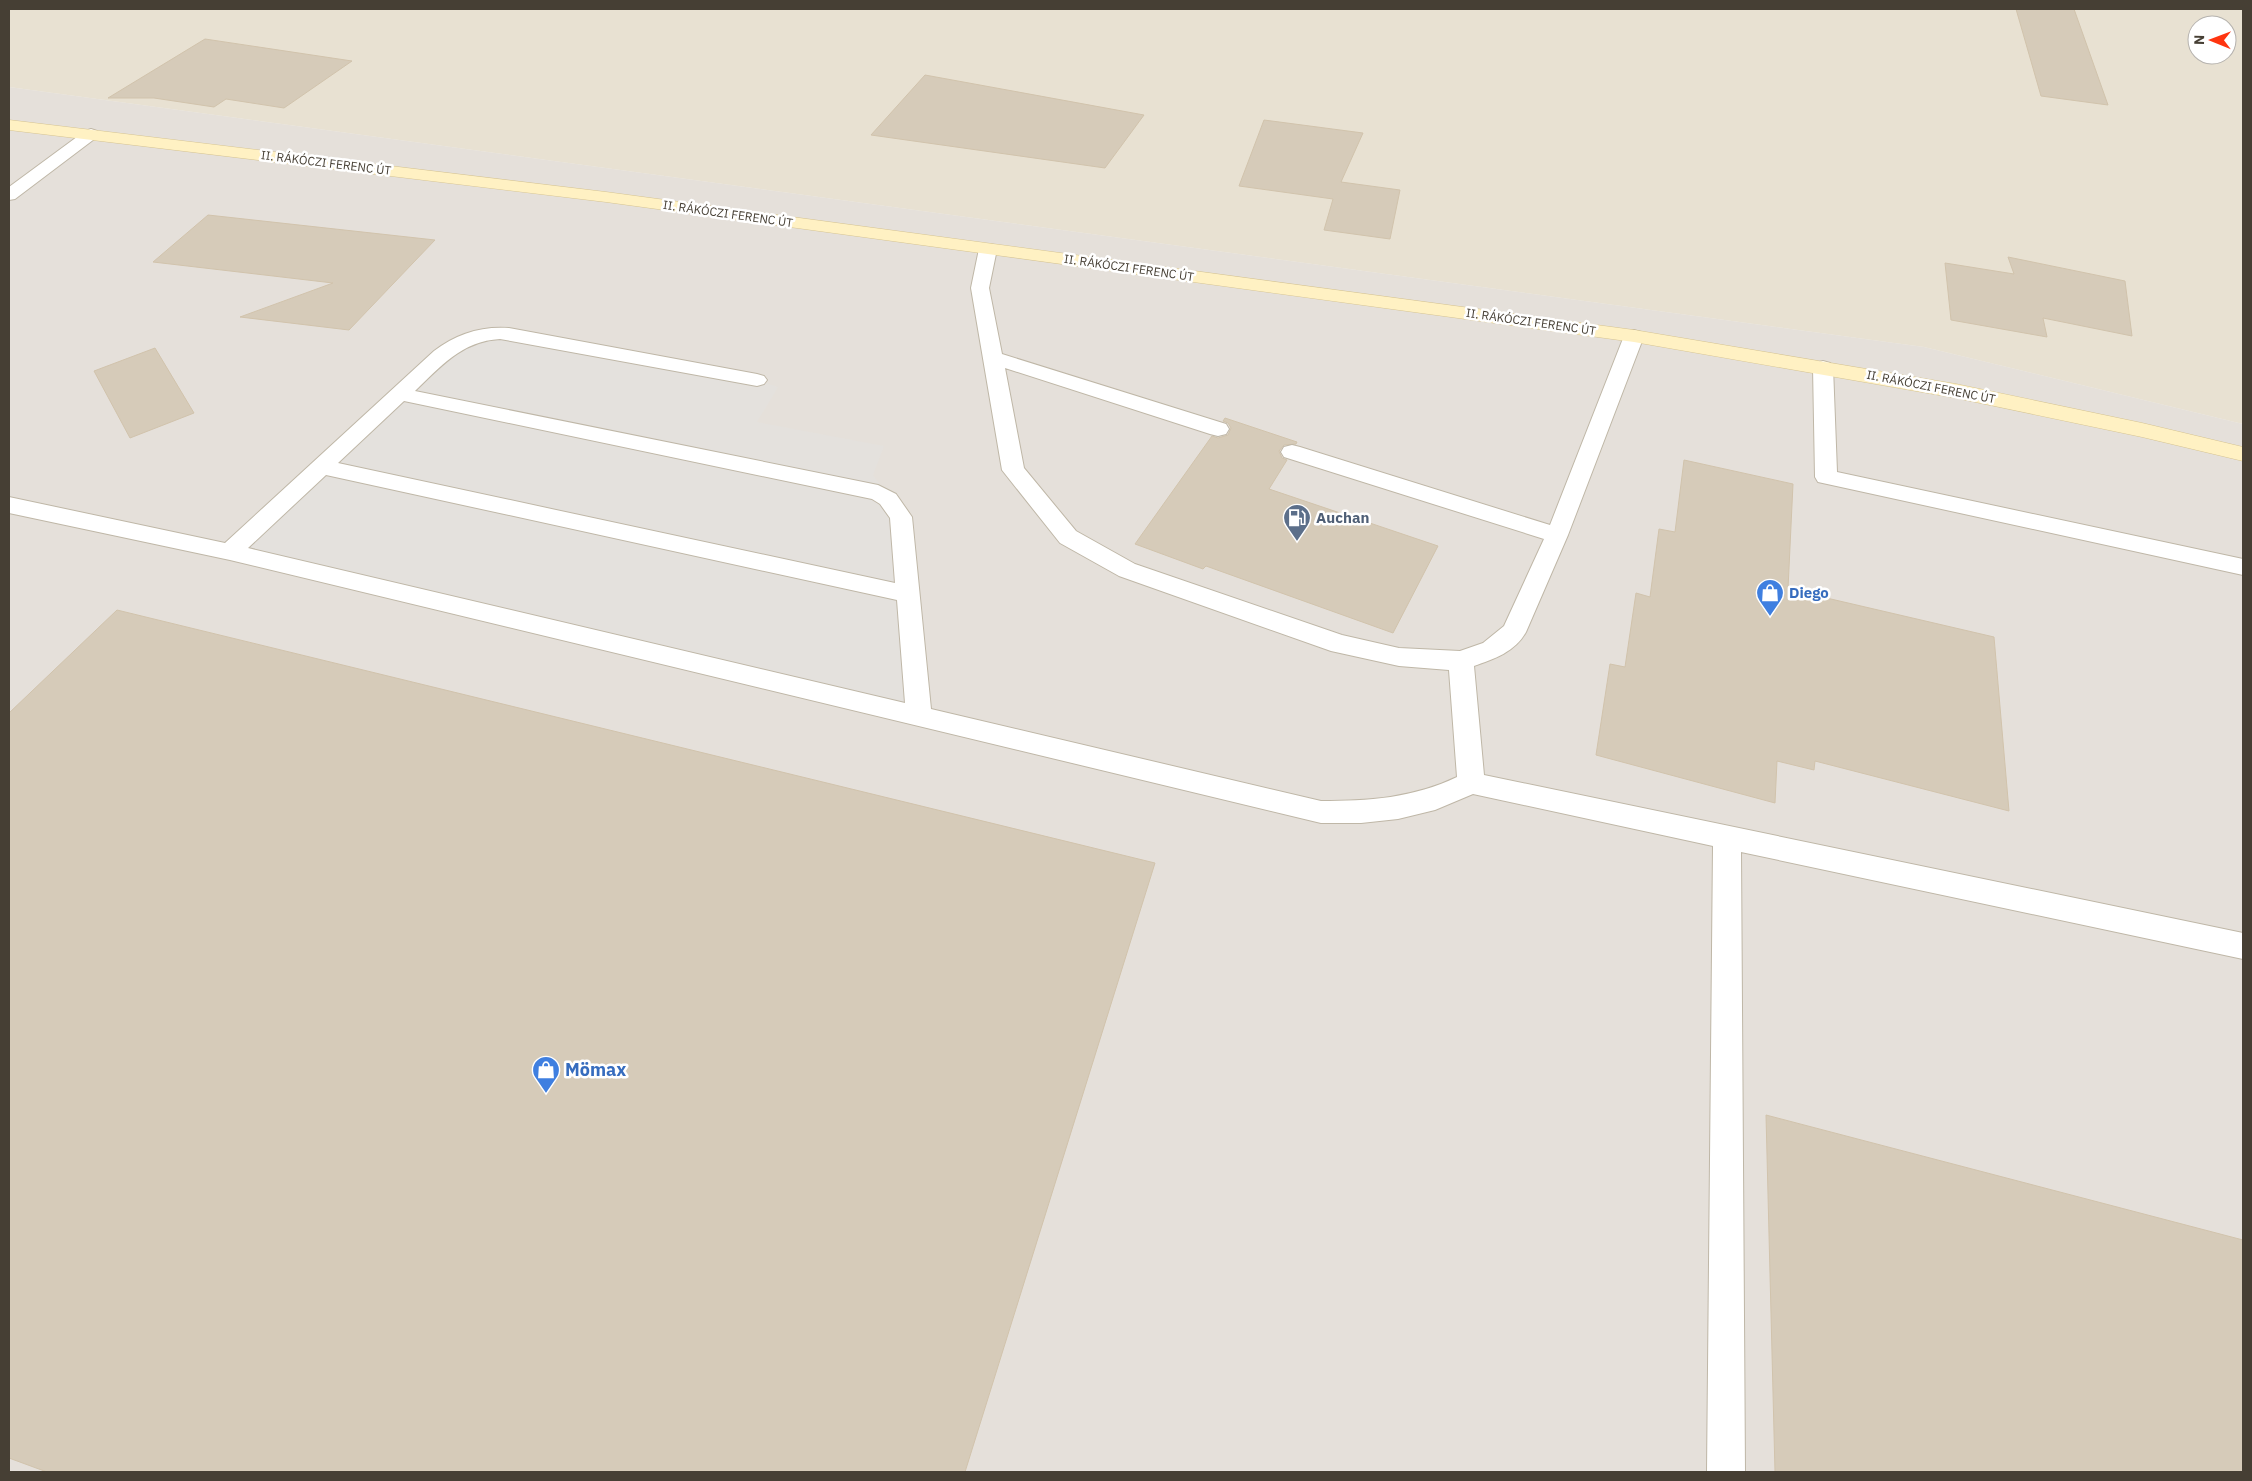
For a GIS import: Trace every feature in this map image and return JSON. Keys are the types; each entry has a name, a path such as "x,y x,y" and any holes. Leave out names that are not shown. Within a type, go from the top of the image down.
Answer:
{"main road":[{"name":"II. RÁKÓCZI FERENC ÚT","path":"9,125 606,197 1634,336 1956,391 2243,454"}],"lane":[{"path":"9,195 91,134"},
{"path":"988,249 980,288 1013,470 1068,537 1127,570 1340,644 1399,658 1461,661 1492,650 1514,632 1557,535 1634,336"},
{"path":"230,552 451,346 475,337 498,333 757,380"},
{"path":"993,358 1218,429"},
{"path":"1823,367 1826,477 2243,567"},
{"path":"399,394 878,493 888,499 901,517 919,716"},
{"path":"1292,452 1557,535"},
{"path":"322,467 908,594"},
{"path":"9,505 230,552 1321,812 1362,813 1393,810 1452,794 1471,783 2243,946"},
{"path":"1461,661 1471,783"},
{"path":"1726,1472 1727,837"}],"shaded area":[{"path":"9,9 2243,9 2243,424 1924,347 9,87"},
{"path":"9,87 1924,347 2243,424 2243,1472 9,1472"},
{"path":"498,333 757,380 778,387 757,422 884,446 873,475 896,507 919,716 230,552 451,346"}],"building":[{"path":"2016,9 2074,9 2108,105 2041,96"},
{"path":"205,39 352,61 284,108 226,99 214,107 154,98 108,98"},
{"path":"925,75 1144,115 1105,168 871,135"},
{"path":"1264,120 1363,133 1341,182 1400,190 1390,239 1324,230 1333,199 1239,186"},
{"path":"208,215 435,240 349,330 240,317 333,283 153,262"},
{"path":"2008,257 2125,281 2132,336 2043,318 2047,337 1951,320 1945,263 2014,274"},
{"path":"155,348 194,413 130,438 94,371"},
{"path":"1225,418 1297,442 1296,444 1284,445 1279,451 1282,458 1287,460 1269,489 1438,546 1393,633 1206,566 1203,569 1135,544 1212,436 1218,438 1228,435 1231,428 1228,423 1223,421"},
{"name":"Diego","path":"1684,460 1793,484 1788,589 1994,637 2009,811 1815,761 1814,770 1777,761 1775,803 1596,755 1610,664 1625,667 1636,593 1650,597 1659,529 1675,532"},
{"name":"Mömax","path":"117,610 1155,863 965,1472 47,1472 9,1458 9,713"},
{"path":"1766,1115 2243,1240 2243,1472 1775,1472"}],"place":[{"name":"Auchan","path":"1297,542"},
{"name":"Diego","path":"1770,617"},
{"name":"Mömax","path":"546,1094"}]}
